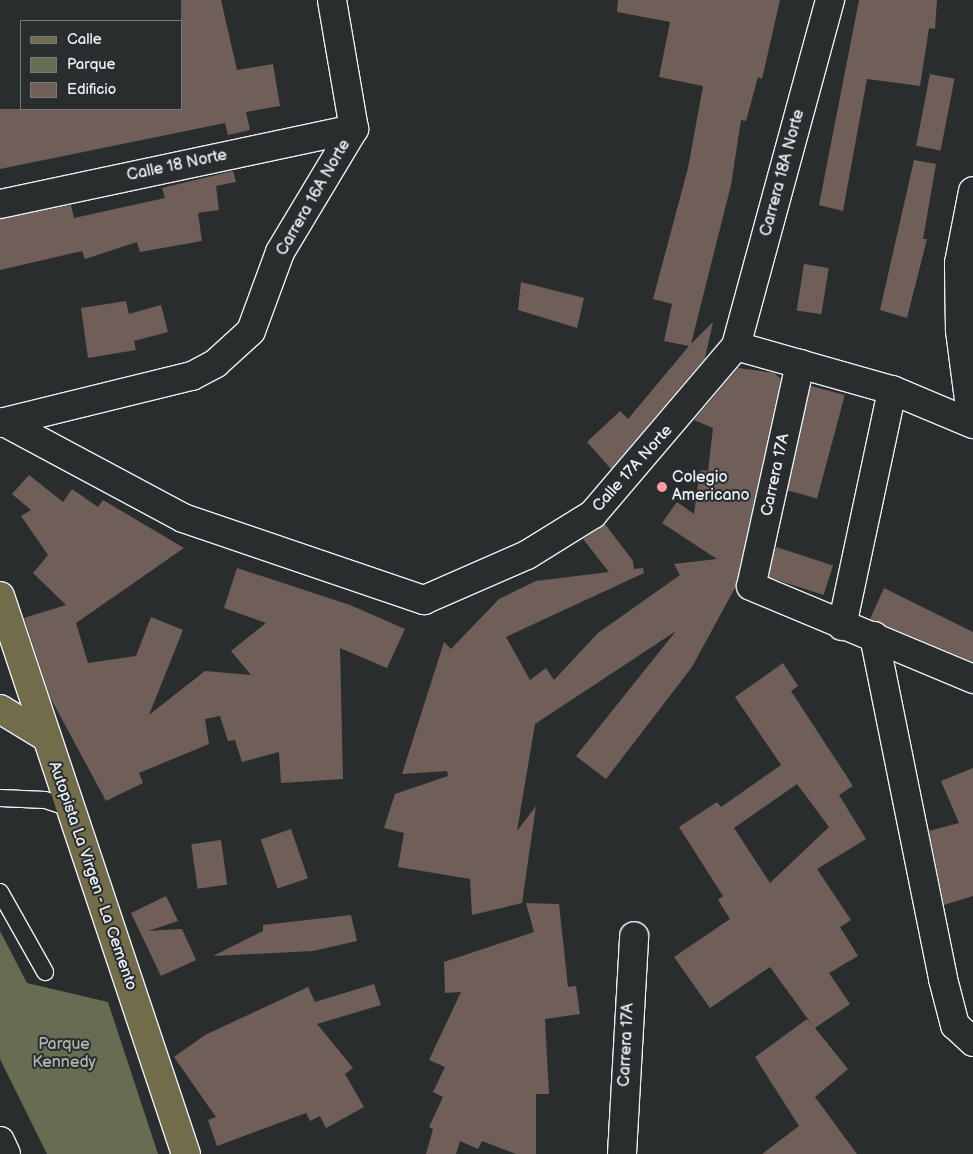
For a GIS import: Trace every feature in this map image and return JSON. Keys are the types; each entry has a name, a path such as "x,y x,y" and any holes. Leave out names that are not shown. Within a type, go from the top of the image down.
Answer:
{"main road":[{"name":"Autopista La Virgen - La Cemento","path":"0,596 44,736 186,1154"},
{"path":"0,709 44,736"}],"street":[{"name":"Carrera 16A Norte","path":"2,423 166,385 216,363 251,331 280,252 354,129 332,0"},
{"name":"Carrera 18A Norte","path":"736,346 830,0"},
{"name":"Calle 18 Norte","path":"0,204 354,129"},
{"path":"973,191 959,263 960,330 973,423"},
{"path":"736,346 892,390 973,423"},
{"name":"Calle 17A Norte","path":"2,423 183,518 424,600 527,556 593,514 736,346"},
{"name":"Carrera 17A","path":"800,364 751,586 842,626"},
{"path":"892,390 842,626 874,636 973,678"},
{"path":"874,636 943,979 955,1025 973,1042"},
{"name":"Carrera 17A","path":"622,1154 634,936"},
{"path":"0,1141 6,1154"}],"lane":[{"path":"0,798 45,800 68,808"},
{"path":"0,892 46,972"}],"green space":[{"name":"Parque Kennedy","path":"0,931 27,983 108,1002 158,1154 47,1154 0,1059"}],"building":[{"path":"181,0 221,0 237,70 273,64 280,106 246,112 250,130 228,135 225,123 0,169 0,109 182,110"},
{"path":"618,0 780,0 762,79 758,77 746,121 741,120 731,185 691,344 713,322 705,358 611,469 587,442 620,411 628,419 689,346 664,341 672,304 653,299 688,168 703,86 659,77 670,22 617,12"},
{"path":"859,0 937,0 935,29 929,28 920,86 867,79 843,211 819,205"},
{"path":"930,74 955,79 941,150 916,146"},
{"path":"914,160 936,164 923,239 927,239 907,318 880,310"},
{"path":"233,171 236,182 216,186 219,210 198,213 202,241 140,252 137,242 85,259 82,251 0,270 0,219 71,205 74,218 165,198 162,188"},
{"path":"804,264 829,268 821,314 797,310"},
{"path":"521,282 584,298 577,328 518,310"},
{"path":"126,301 129,314 161,305 168,332 134,341 136,350 88,358 81,308"},
{"path":"738,368 774,373 781,379 736,586 692,667 606,779 576,756 676,631 535,724 517,831 536,806 522,903 472,915 470,879 398,867 404,833 384,828 395,794 448,776 447,771 402,774 444,642 451,649 499,599 536,581 609,572 583,539 605,524 633,561 634,569 643,568 644,573 506,637 530,680 546,668 554,680 598,633 680,575 674,564 717,559 662,523 677,502 694,514 700,470 708,471 713,428 694,420"},
{"path":"811,386 845,395 817,498 783,489"},
{"path":"29,475 63,502 72,489 98,507 103,500 184,548 76,623 88,663 136,656 151,617 183,630 149,715 205,671 251,675 231,651 266,623 224,608 237,568 350,605 405,629 387,668 340,648 343,779 281,783 279,752 242,762 235,740 228,741 220,716 205,719 209,744 139,773 143,783 106,801 50,697 24,618 66,605 33,573 48,555 21,516 31,510 12,494"},
{"path":"776,547 833,566 823,595 766,576"},
{"path":"884,588 973,632 973,662 870,619"},
{"path":"783,663 798,686 791,691 853,786 839,795 866,839 817,869 851,920 840,927 858,956 829,973 850,1004 815,1028 848,1069 815,1097 857,1154 762,1154 799,1126 755,1057 807,1019 813,1026 770,967 710,1008 674,957 730,919 718,900 723,896 679,827 717,802 721,807 781,765 735,697","holes":["797,784 829,827 770,883 734,828"]},
{"path":"973,768 973,896 944,905 929,831 959,823 941,781"},
{"path":"291,829 308,878 278,889 261,839"},
{"path":"221,840 227,885 198,889 191,844"},
{"path":"166,896 178,921 148,931 182,929 196,960 161,976 131,913"},
{"path":"526,903 559,904 568,987 576,986 580,1014 545,1019 549,1094 536,1094 536,1154 516,1154 482,1141 478,1149 460,1141 456,1154 426,1154 433,1129 429,1127 443,1097 433,1092 445,1067 429,1060 461,992 445,993 444,962 534,932"},
{"path":"351,915 357,941 313,951 213,956 263,931 263,925"},
{"path":"374,984 381,1005 317,1024 353,1068 345,1074 364,1107 326,1128 320,1116 310,1121 306,1113 217,1146 208,1120 216,1117 174,1057 205,1035 308,987 315,1002"}],"place":[{"name":"Colegio Americano","path":"662,487"}]}
